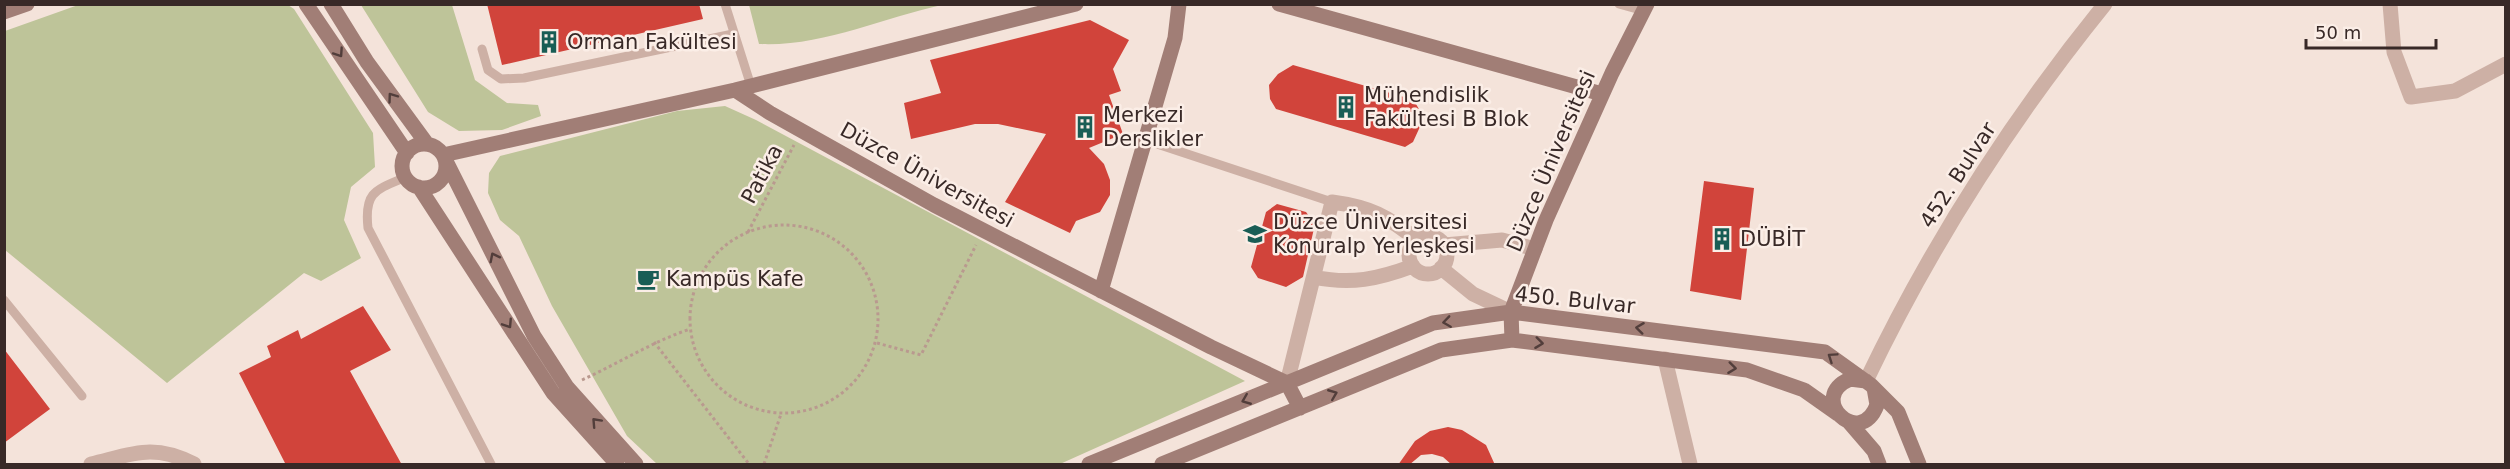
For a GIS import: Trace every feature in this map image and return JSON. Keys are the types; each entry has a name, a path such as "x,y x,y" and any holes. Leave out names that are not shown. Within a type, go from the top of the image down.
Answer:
{"street":[{"path":"4,12 27,4"},
{"path":"306,4 407,153"},
{"path":"331,4 367,62 427,144"},
{"path":"445,158 735,90 1076,4"},
{"path":"1101,291 1175,38 1179,4"},
{"path":"1279,4 1602,94"},
{"name":"452. Bulvar","path":"1869,383 1931,255 1965,200 2068,51 2105,4"},
{"path":"2390,4 2394,52 2411,97 2455,91 2505,64"},
{"name":"Düzce Üniversitesi","path":"1512,340 1511,312 1535,249 1602,94 1645,8"},
{"name":"Düzce Üniversitesi","path":"735,90 802,130 983,230 1287,383"},
{"path":"617,465 553,393 419,187 406,177 402,165 412,148 427,144 433,146 445,158 534,336 567,387 636,465"},
{"path":"419,187 437,184 445,174 445,158"},
{"path":"1300,408 1287,383 1332,202 1361,206 1390,218 1417,240 1434,237 1444,245 1446,257 1441,268"},
{"path":"1417,240 1409,255 1413,266 1423,273 1441,268"},
{"path":"1444,245 1502,240 1535,249"},
{"path":"1314,277 1337,282 1380,278 1413,266"},
{"path":"1441,268 1473,294 1511,312"},
{"name":"450. Bulvar","path":"1089,465 1433,324 1511,312 1825,352 1869,383 1898,412 1919,465"},
{"path":"1162,465 1441,350 1512,340 1747,370 1804,390 1843,418 1874,451 1879,465"},
{"path":"1665,359 1690,465"},
{"path":"1850,379 1869,383 1877,398 1874,412 1863,421 1843,418 1833,401 1838,387 1850,379"},
{"path":"91,465 146,451 173,454 194,465"}],"lane":[{"path":"725,4 751,86"},
{"path":"1619,4 1645,8"},
{"path":"482,49 488,70 501,79 524,78 733,34"},
{"path":"1145,140 1332,202"},
{"path":"406,177 375,190 366,207 369,228 491,465"},
{"path":"4,300 82,396"}],"path":[{"name":"Patika","path":"748,232 802,130"},
{"path":"777,225 807,227 835,239 857,258 873,284 879,313 877,343 863,372 841,395 813,410 781,414 746,405 730,397 710,379 696,355 690,329 692,298 703,271 722,248 748,232 777,225"},
{"path":"877,343 921,355 983,230"},
{"path":"567,387 630,358 654,342 690,329"},
{"path":"654,342 749,465"},
{"path":"764,465 781,414"}],"green space":[{"path":"81,4 288,5 294,9 373,133 375,167 351,187 344,220 361,258 321,281 304,273 167,383 5,250 5,31"},
{"path":"749,4 942,5 852,31 806,41 759,44"},
{"path":"361,5 452,5 475,80 507,103 538,105 541,116 502,130 459,131 428,112"},
{"path":"725,106 756,120 1245,381 1060,464 657,464 627,436 552,306 519,236 500,220 488,193 489,173 500,156 677,111"}],"building":[{"name":"Orman Fakültesi","path":"487,4 699,4 703,19 502,65"},
{"name":"Merkezi Derslikler","path":"1090,20 1129,40 1113,69 1121,91 1109,95 1123,134 1089,148 1104,164 1110,180 1110,195 1100,212 1076,221 1070,233 1005,202 1046,134 998,124 975,124 911,139 904,103 941,93 930,60"},
{"name":"Mühendislik Fakültesi B Blok","path":"1293,65 1404,97 1416,104 1424,118 1413,142 1405,147 1276,109 1270,99 1269,85 1278,74"},
{"name":"DÜBİT","path":"1704,181 1754,188 1741,300 1690,291"},
{"path":"1277,204 1306,212 1315,224 1303,277 1286,287 1258,278 1251,267 1266,212"},
{"path":"363,306 391,350 350,371 402,465 286,465 239,373 271,357 267,346 298,330 301,339"},
{"path":"4,349 50,409 4,443"},
{"path":"1448,427 1462,430 1486,445 1495,465 1452,465 1443,457 1432,454 1421,455 1409,465 1398,465 1415,441 1430,431"}],"place":[{"name":"Orman Fakültesi","path":"549,42"},
{"name":"Mühendislik Fakültesi B Blok","path":"1346,107"},
{"name":"Merkezi Derslikler","path":"1085,127"},
{"name":"Düzce Üniversitesi Konuralp Yerleşkesi","path":"1255,234"},
{"name":"DÜBİT","path":"1722,239"},
{"name":"Kampüs Kafe","path":"648,279"}]}
